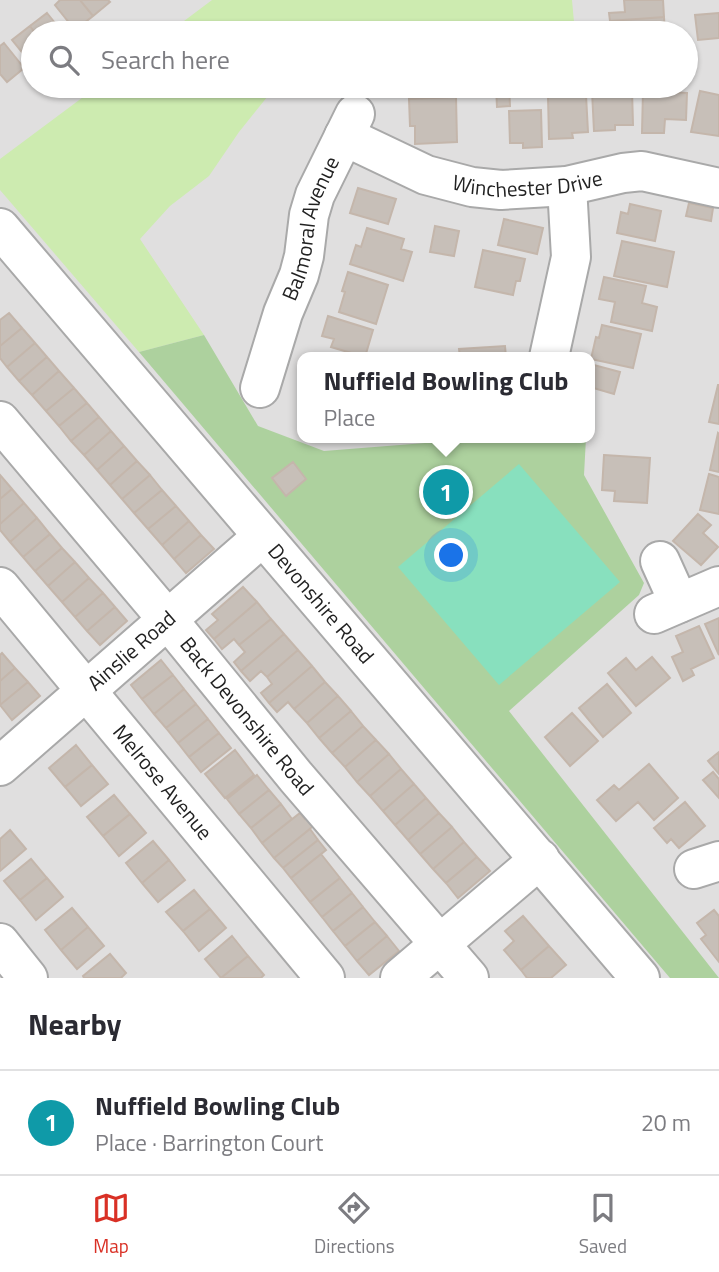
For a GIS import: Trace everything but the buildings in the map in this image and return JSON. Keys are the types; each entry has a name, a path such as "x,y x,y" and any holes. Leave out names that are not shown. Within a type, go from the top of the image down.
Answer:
{"street":[{"name":"Winchester Drive","path":"349,125 426,175 447,183 501,190 567,186 642,171 719,188"},
{"name":"Balmoral Avenue","path":"260,388 285,352 304,256 309,215 315,195 349,125"},
{"path":"544,334 571,257 567,186"},
{"name":"Devonshire Road","path":"0,228 640,978"},
{"name":"Back Devonshire Road","path":"0,421 296,777 469,978"},
{"name":"Ainslie Road","path":"1,762 262,537"},
{"path":"660,561 666,608 719,586"},
{"name":"Melrose Avenue","path":"0,587 325,978"},
{"path":"401,978 540,859"},
{"path":"0,943 28,978"}],"shaded area":[{"path":"0,0 719,0 719,978 0,978"}],"green space":[{"path":"212,0 572,0 574,21 184,21"},
{"path":"82,98 266,98 209,176 170,206 140,239 204,335 139,352 0,190 0,159"},
{"path":"204,335 258,426 324,451 425,443 586,443 584,475 644,583 639,595 509,711 719,978 670,978 139,352"},
{"path":"519,464 620,582 499,685 398,567"}],"place":[{"name":"Nuffield Bowling Club","path":"446,492"}]}
